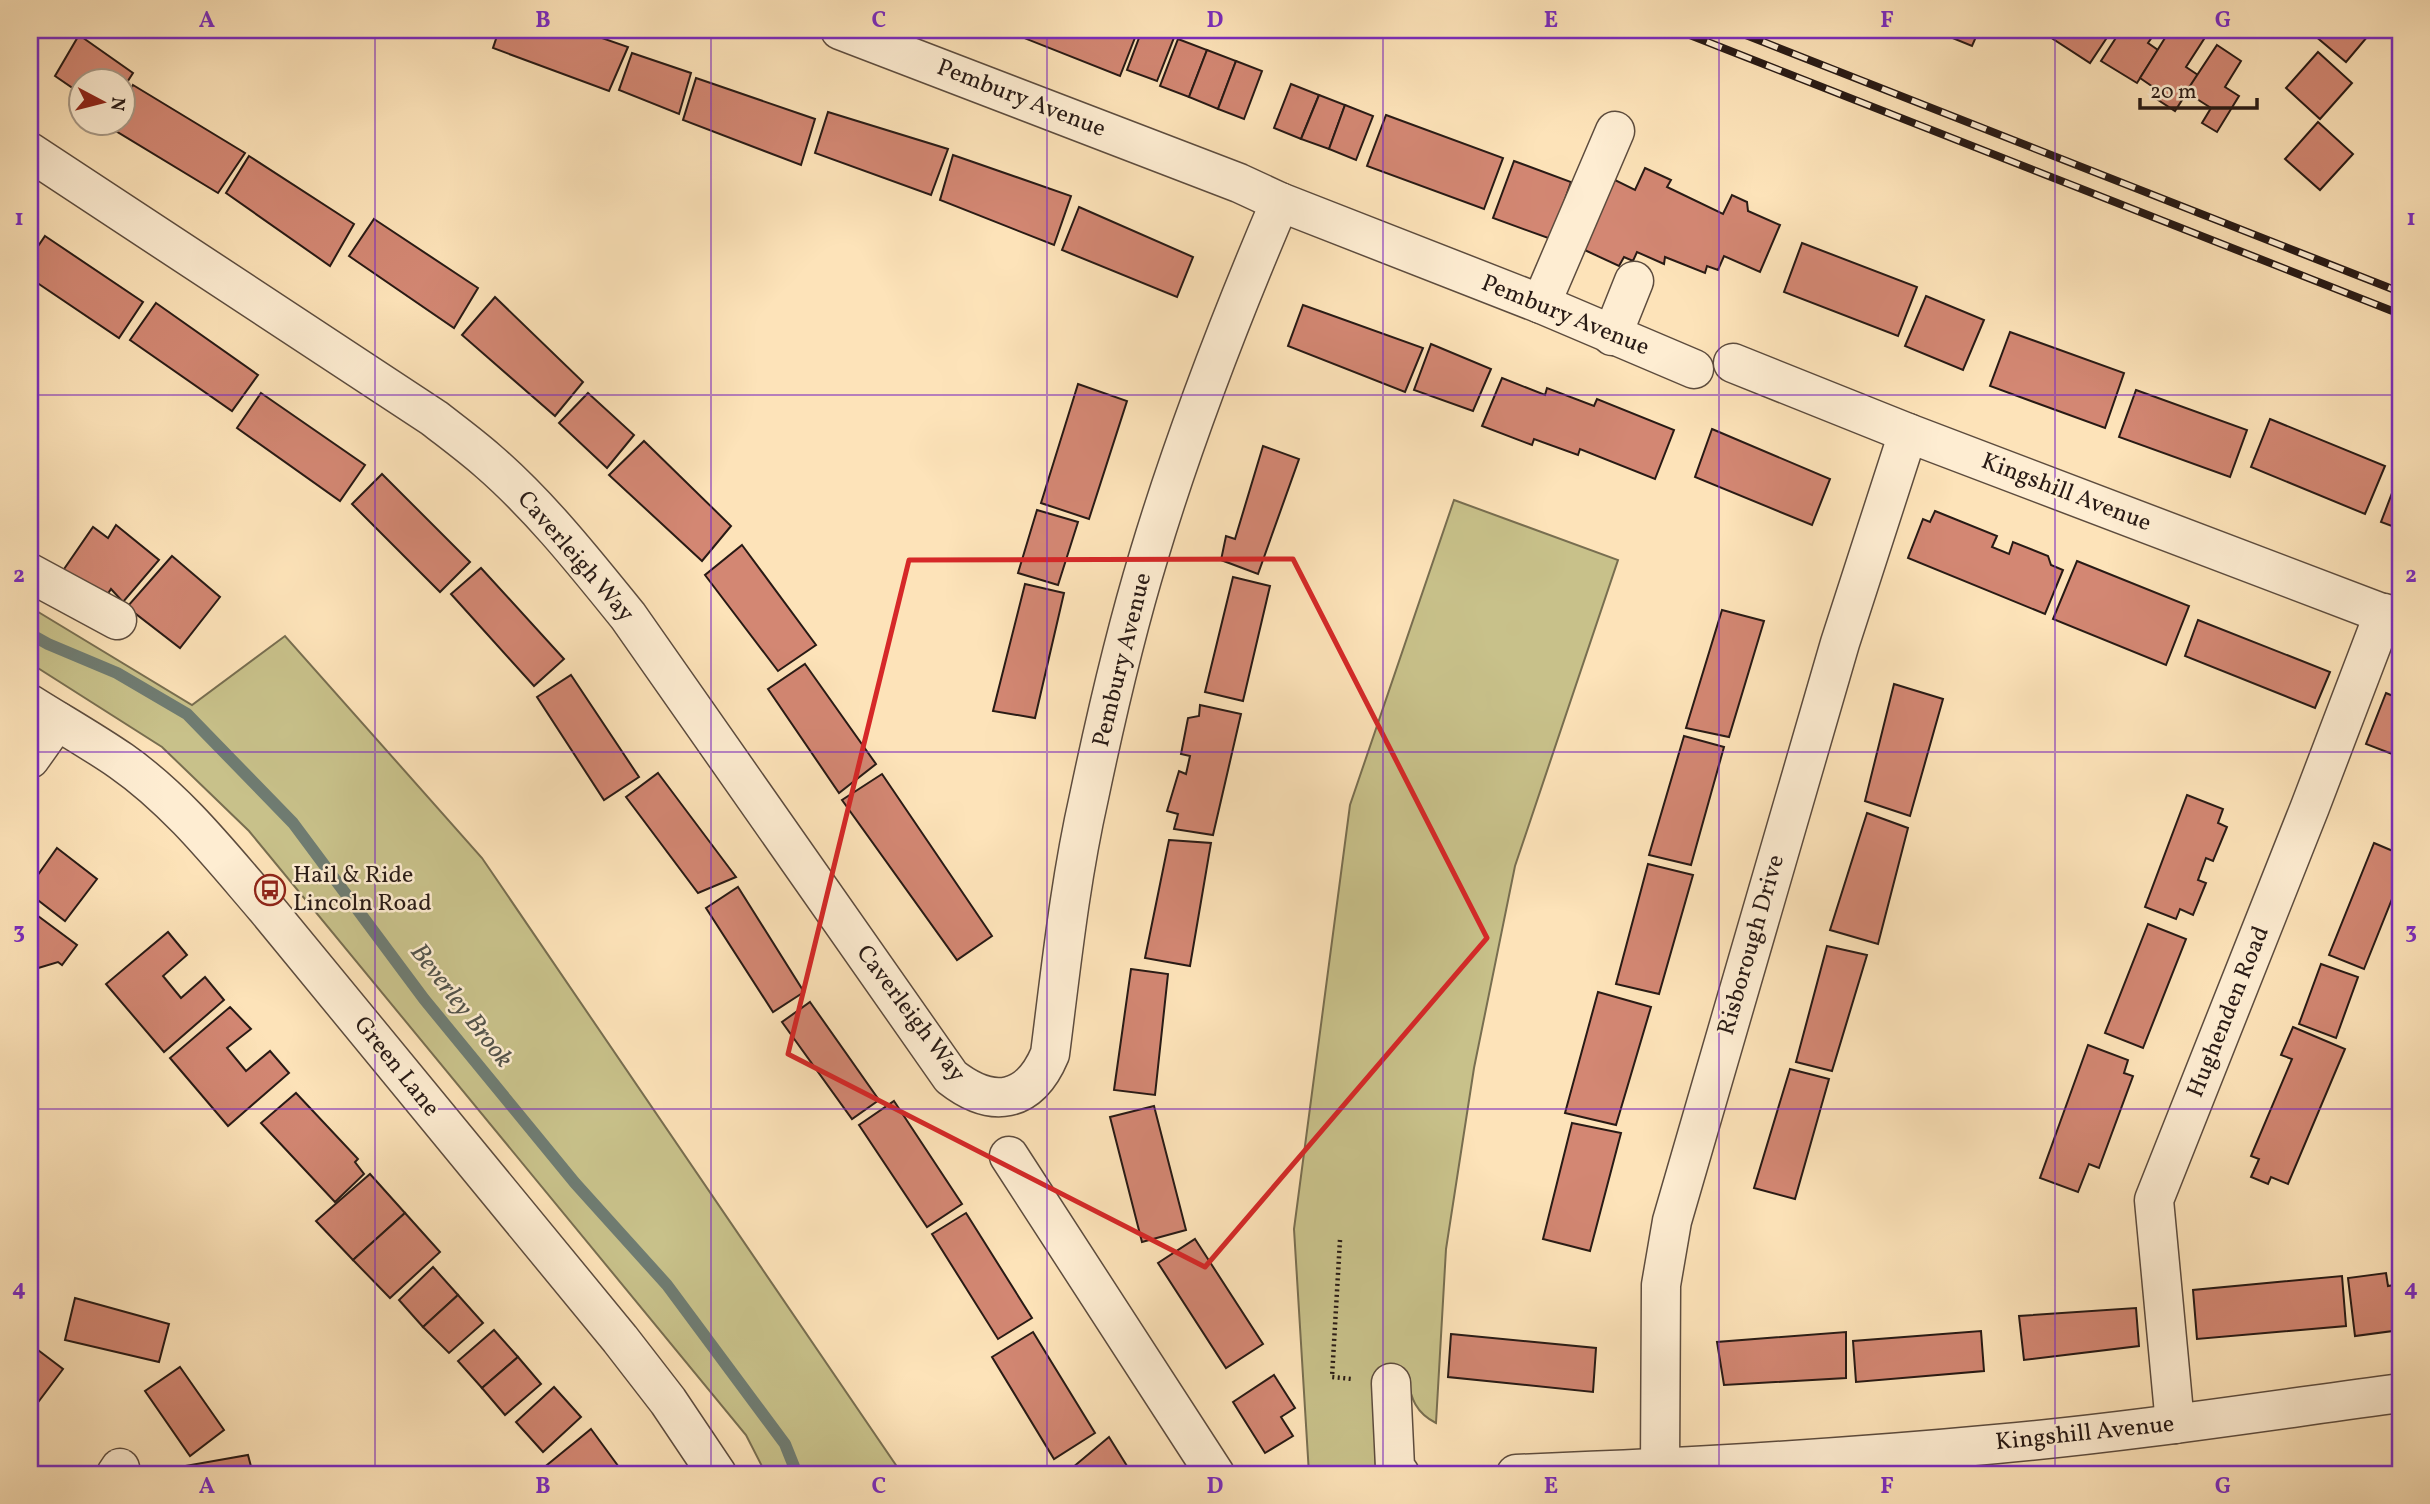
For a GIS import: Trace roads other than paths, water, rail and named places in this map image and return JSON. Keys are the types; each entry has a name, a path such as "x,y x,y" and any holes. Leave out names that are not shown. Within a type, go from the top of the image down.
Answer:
{"street":[{"name":"Pembury Avenue","path":"840,30 1226,178 1280,202 1541,304 1694,369"},
{"path":"1541,304 1615,131"},
{"name":"Caverleigh Way","path":"30,152 434,418 489,462 525,497 582,559 628,617 951,1077 966,1090 986,1098"},
{"name":"Pembury Avenue","path":"986,1098 1002,1097 1030,1086 1042,1072 1050,1054 1088,799 1132,617 1150,552 1200,404 1280,202"},
{"path":"1612,335 1634,281"},
{"name":"Kingshill Avenue","path":"1733,363 1908,433 2392,616"},
{"name":"Risborough Drive","path":"1660,1468 1661,1285 1672,1221 1840,643 1908,433"},
{"path":"30,573 117,620"},
{"name":"Hughenden Road","path":"2175,1424 2154,1200 2311,807 2392,616"},
{"name":"Green Lane","path":"38,734 122,762 186,818 232,869 620,1339 668,1401 717,1474"},
{"path":"1009,1156 1215,1474"},
{"path":"1391,1383 1395,1467 1400,1474"},
{"name":"Kingshill Avenue","path":"1516,1474 1660,1468 1996,1444 2175,1424 2400,1393"}],"waterway":[{"name":"Beverley Brook","path":"30,634 117,673 187,714 293,823 424,999 575,1183 667,1285 785,1444 797,1474"}],"railway":[{"path":"1677,30 2400,314"},
{"path":"1733,30 2400,292"}],"place":[{"name":"Hail & Ride Lincoln Road","path":"270,890"}]}
